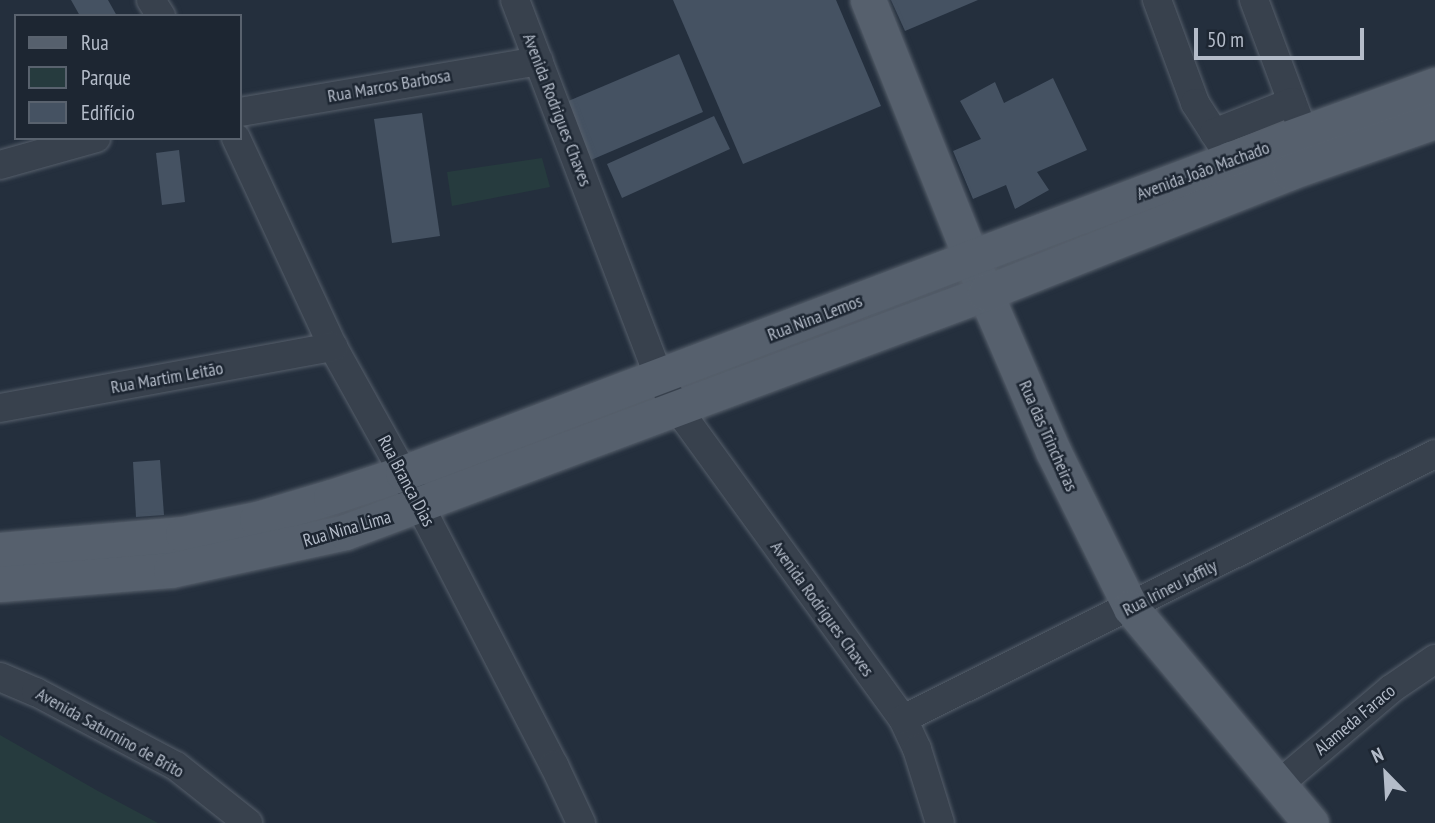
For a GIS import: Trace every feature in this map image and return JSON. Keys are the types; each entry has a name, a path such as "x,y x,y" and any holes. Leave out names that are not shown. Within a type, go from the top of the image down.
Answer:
{"main road":[{"name":"Rua das Trincheiras","path":"867,0 971,259 1053,452 1130,608 1311,823"},
{"name":"Avenida João Machado","path":"971,259 1223,146 1298,118 1435,85"},
{"name":"Avenida João Machado","path":"985,293 1290,172 1435,121"},
{"name":"Rua Nina Lemos","path":"659,377 971,259"},
{"name":"Rua Nina Lemos","path":"677,408 985,293"},
{"name":"Rua Nina Lima","path":"0,550 183,534 257,519 403,473 659,377"},
{"name":"Rua Nina Lima","path":"0,584 171,570 345,532 420,507 677,408"}],"street":[{"name":"Avenida Rodrigues Chaves","path":"515,0 659,377 677,408 903,719 917,750 940,823"},
{"path":"1157,0 1190,93 1223,146"},
{"path":"1254,0 1298,118"},
{"name":"Rua Marcos Barbosa","path":"242,111 538,61"},
{"path":"0,165 89,140"},
{"name":"Rua Branca Dias","path":"237,140 333,347 403,473 554,765 580,823"},
{"name":"Rua Martim Leitão","path":"0,408 333,347"},
{"name":"Rua Irineu Joffily","path":"903,719 1435,454"},
{"name":"Alameda Faraco","path":"1278,785 1391,689 1435,659"},
{"name":"Avenida Saturnino de Brito","path":"0,677 36,692 176,766 248,823"}],"green space":[{"path":"542,158 550,187 452,206 447,172"},
{"path":"0,735 98,791 158,823 0,823"}],"building":[{"path":"71,0 108,0 116,14 79,14"},
{"path":"673,0 836,0 881,106 743,164"},
{"path":"891,0 978,0 905,31"},
{"path":"679,54 703,112 591,160 566,102"},
{"path":"1053,78 1087,150 1037,172 1049,190 1015,209 1006,185 973,199 953,151 981,139 960,101 995,82 1004,103"},
{"path":"422,113 440,236 392,243 374,119"},
{"path":"714,116 730,149 622,198 607,164"},
{"path":"179,150 185,202 162,205 156,153"},
{"path":"160,460 164,515 136,517 133,462"}]}
